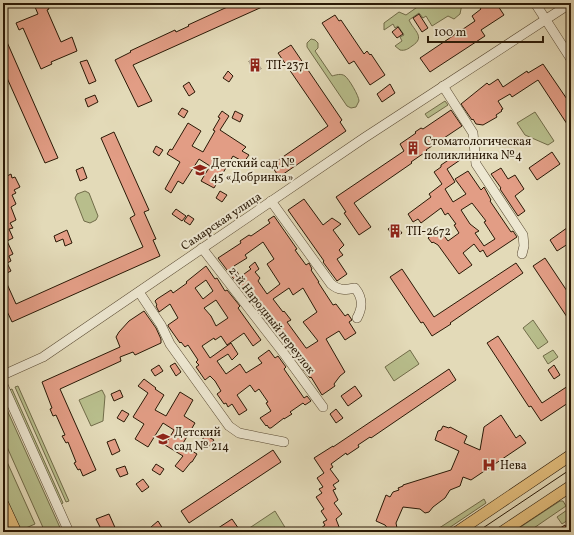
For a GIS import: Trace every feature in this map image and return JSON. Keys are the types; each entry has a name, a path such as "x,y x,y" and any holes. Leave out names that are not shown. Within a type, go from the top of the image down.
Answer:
{"main road":[{"path":"457,532 571,455"},
{"path":"502,532 571,486"},
{"path":"3,504 16,532"}],"street":[{"path":"535,3 571,59"},
{"name":"Самарская улица","path":"3,375 43,357 443,86 571,3"},
{"path":"443,86 474,133 476,164 523,236 524,246 522,254"},
{"path":"271,202 331,284 338,290 355,288 359,293 362,306 357,318"},
{"name":"2-й Народный переулок","path":"202,248 286,355 323,407"},
{"path":"139,292 161,325 170,344 229,426 239,433 284,442"},
{"path":"3,385 68,532"}],"green space":[{"path":"423,3 462,4 460,14 454,19 448,16 432,26 426,16 423,18 419,13 409,20 419,37 416,43 408,49 400,50 395,46 402,41 400,37 404,35 398,26 395,28 393,24 384,30 384,23 399,12 406,15"},
{"path":"311,39 318,43 318,48 315,51 332,76 338,74 343,75 351,84 359,99 356,107 351,108 347,106 307,47 307,43"},
{"path":"445,101 448,105 428,118 425,114"},
{"path":"535,112 554,141 548,145 525,135 517,123"},
{"path":"85,191 89,193 98,216 96,220 90,223 84,221 75,198 77,194"},
{"path":"533,320 548,342 538,349 523,328"},
{"path":"410,350 419,364 394,381 385,367"},
{"path":"553,350 558,357 548,364 543,356"},
{"path":"18,386 69,501 66,502 15,387"},
{"path":"12,389 63,503 60,505 9,390"},
{"path":"102,390 105,396 103,421 91,426 79,400"},
{"path":"3,401 62,532 45,532 3,438"},
{"path":"3,453 35,524 19,531 3,495"},
{"path":"484,499 486,503 443,532 433,532"},
{"path":"560,501 563,501 566,506 528,532 517,532 516,530"},
{"path":"567,510 571,518 562,524 557,517"},
{"path":"275,511 286,529 280,532 250,532 248,529"}],"building":[{"path":"38,3 46,3 49,9 47,10 61,42 72,37 77,51 51,62 52,64 41,69 23,28 19,30 16,23 38,14 35,7 39,5"},
{"path":"236,3 271,3 133,65 152,101 138,107 115,60 131,52 130,51 175,30 176,32"},
{"path":"477,3 496,3 504,15 481,30 485,36 430,72 420,58 475,21 472,16 481,9"},
{"path":"419,14 428,28 422,32 413,18"},
{"path":"335,15 339,21 341,20 364,54 367,51 370,55 371,54 385,75 370,85 354,61 349,64 322,23"},
{"path":"398,27 403,34 397,38 392,32"},
{"path":"3,33 58,158 45,163 3,69"},
{"path":"291,45 342,120 340,122 346,131 279,177 271,165 328,126 278,53"},
{"name":"ТП-2371","path":"256,58 261,69 253,72 249,61"},
{"path":"87,60 96,81 89,84 80,62"},
{"path":"543,64 571,105 571,130 538,80 512,97 510,94 498,101 503,109 501,110 502,111 496,115 497,117 483,125 476,124 461,104 487,83 489,85 498,79 503,87 527,71 528,73"},
{"path":"228,71 233,76 229,82 223,78"},
{"path":"189,82 195,92 189,96 183,86"},
{"path":"390,84 395,93 382,102 377,94"},
{"path":"95,95 98,102 88,107 85,99"},
{"path":"182,108 188,111 184,118 178,114"},
{"path":"451,110 462,126 426,150 427,151 411,162 412,163 354,203 371,227 359,235 344,213 346,212 336,197 404,151 400,144 421,128 423,129"},
{"path":"222,111 229,116 220,130 246,147 242,151 249,155 244,162 233,156 214,188 201,181 210,166 199,159 183,184 178,181 171,193 165,189 180,162 167,154 170,149 172,150 188,123 201,131 192,146 203,152 215,131 213,130"},
{"path":"235,111 243,115 240,122 232,118"},
{"path":"114,132 149,210 144,212 156,239 153,240 160,256 12,322 5,307 3,307 3,275 16,304 143,247 130,218 135,215 101,138"},
{"path":"156,146 163,150 159,156 153,152"},
{"path":"552,152 560,164 537,180 529,168"},
{"path":"459,153 463,158 447,169 455,182 445,189 453,202 466,194 455,179 468,171 481,190 484,187 491,200 490,201 511,232 513,231 517,237 487,257 483,250 480,252 474,244 463,253 472,265 459,274 438,245 433,242 432,243 428,238 439,229 448,241 459,233 454,225 456,224 448,213 445,215 441,208 421,223 418,219 413,222 408,214 431,197 429,194 442,184 434,172 441,167 441,165","holes":["472,203 486,221 484,222 495,239 484,246 475,233 479,231 470,224 461,210"]},
{"path":"83,167 87,178 80,181 76,170"},
{"path":"501,168 508,179 515,175 524,189 515,196 525,211 518,216 491,174"},
{"path":"11,174 12,178 15,177 20,187 14,190 16,193 12,195 16,204 11,207 16,220 10,223 13,228 9,229 13,238 7,241 13,254 9,256 11,261 7,263 11,271 3,275 3,178"},
{"path":"220,191 227,195 222,202 216,198"},
{"path":"304,199 323,225 332,218 341,224 333,230 344,245 339,250 343,255 337,259 347,274 337,281 288,210"},
{"path":"176,209 186,216 182,221 172,214"},
{"path":"188,215 194,219 190,225 184,221"},
{"path":"274,216 297,249 295,250 306,265 309,263 312,269 311,270 333,305 336,304 345,316 348,314 352,320 349,322 356,333 345,340 339,331 326,339 345,372 334,384 335,386 322,395 311,377 310,378 302,368 305,365 298,356 295,358 290,352 291,351 271,322 268,324 262,316 264,315 245,288 242,290 218,258 241,243 240,241 249,235 251,236 270,223 268,220","holes":["263,242 274,259 267,264 280,284 267,294 258,281 260,278 255,272 259,269 255,262 249,267 251,269 240,277 234,266 247,258 245,255","289,288 293,295 303,288 317,312 303,322 318,341 307,348 287,322 291,320 273,299"]},
{"name":"ТП-2672","path":"395,224 402,233 395,238 388,229"},
{"path":"571,225 571,242 557,251 550,240"},
{"path":"67,230 72,243 65,246 63,239 56,242 54,236"},
{"path":"545,258 571,297 571,323 533,266"},
{"path":"516,263 523,273 432,336 423,322 421,323 390,277 402,269 434,317"},
{"path":"206,266 215,279 217,278 225,291 227,290 240,306 238,308 261,340 253,346 244,333 227,345 221,336 215,340 214,338 202,346 210,358 231,343 238,354 232,360 228,354 217,361 226,374 240,364 246,373 262,363 258,358 269,350 275,358 278,356 286,367 284,369 304,398 307,396 311,401 305,405 303,403 290,412 292,414 271,428 267,425 266,426 260,418 271,411 266,403 268,402 259,389 255,392 250,385 237,395 247,410 239,415 232,404 228,407 226,403 224,404 217,394 221,391 215,381 210,376 205,380 196,367 199,365 196,362 198,360 188,345 185,347 181,342 180,343 168,326 178,318 170,304 159,312 156,306 155,301 157,299 171,290 173,293 187,283 186,282","holes":["206,280 213,291 203,299 195,288","216,300 228,318 216,326 211,316 204,308"]},
{"path":"144,311 156,328 161,339 161,343 135,355 133,352 120,357 121,361 60,389 96,470 83,476 80,469 78,470 74,463 76,462 68,442 66,443 62,436 65,435 56,415 53,416 50,409 52,408 42,382 120,347 116,337 119,332 129,321"},
{"path":"498,336 542,403 571,384 571,401 541,421 531,406 529,407 487,343"},
{"path":"175,363 181,372 176,376 170,366"},
{"path":"159,365 163,371 155,376 151,370"},
{"path":"554,365 560,375 554,379 548,370"},
{"path":"449,369 456,380 371,438 370,437 358,445 359,447 347,455 346,453 331,464 333,467 330,469 339,481 333,485 336,489 333,490 338,500 334,503 342,514 336,519 341,532 316,532 325,525 323,522 327,520 321,511 324,509 316,497 322,493 319,489 323,487 317,478 324,473 314,458 333,447"},
{"path":"144,379 164,395 155,410 166,416 180,392 193,400 184,416 195,423 182,445 197,454 183,472 175,466 183,456 165,445 174,430 163,423 148,447 135,439 144,424 133,417 148,393 138,386"},
{"path":"355,386 362,396 348,406 341,396"},
{"path":"120,390 123,397 114,401 111,394"},
{"path":"336,409 343,418 336,423 330,414"},
{"path":"122,410 129,414 124,422 117,418"},
{"path":"501,415 516,438 520,435 526,443 471,480 463,477 460,486 450,490 445,498 429,512 425,513 420,509 403,507 396,523 397,528 394,531 389,530 385,525 376,521 386,495 390,497 393,492 399,490 398,488 403,485 451,470 459,451 435,440 438,431 441,430 443,426 450,427 467,436 464,443 480,450 484,427"},
{"path":"205,435 214,440 208,448 200,444"},
{"path":"115,439 120,451 112,455 107,442"},
{"path":"273,450 281,462 189,523 181,511"},
{"path":"156,464 164,469 160,475 152,470"},
{"path":"125,466 128,474 120,477 116,469"},
{"path":"143,479 149,487 142,492 136,484"},
{"path":"109,514 117,532 88,532 100,527 96,519"},
{"path":"232,519 241,532 212,532"},
{"path":"158,521 163,529 159,532 154,532 151,527"},
{"path":"571,523 571,532 554,532 565,525 566,527"}],"tram line":[{"path":"477,532 571,469"},
{"path":"3,527 5,532"}],"place":[{"name":"ТП-2371","path":"255,65"},
{"name":"Стоматологическая поликлиника №4","path":"413,148"},
{"name":"Детский сад № 45 «Добринка»","path":"200,170"},
{"name":"ТП-2672","path":"395,231"},
{"name":"Детский сад № 214","path":"163,439"},
{"name":"Нева","path":"489,465"}]}
